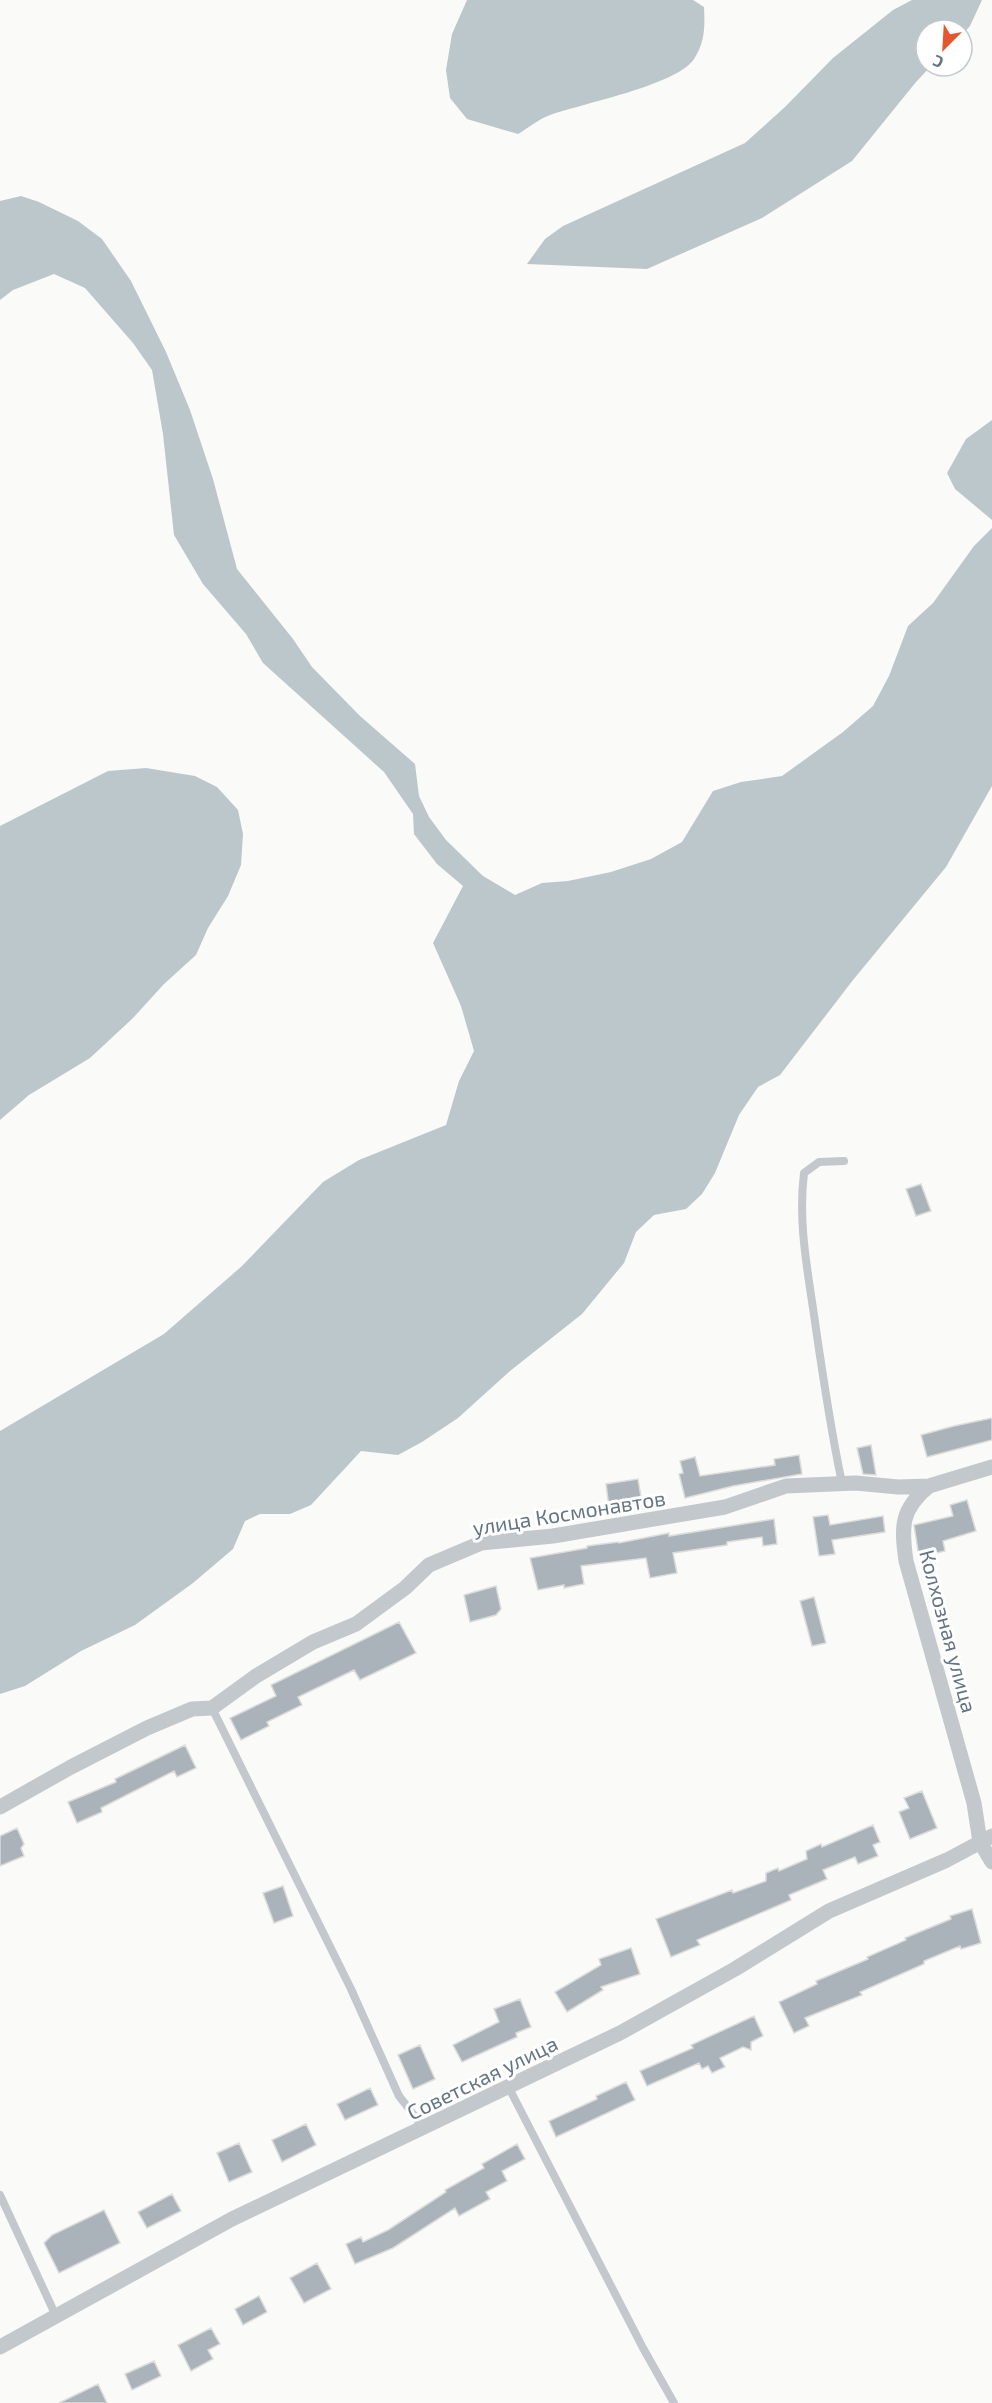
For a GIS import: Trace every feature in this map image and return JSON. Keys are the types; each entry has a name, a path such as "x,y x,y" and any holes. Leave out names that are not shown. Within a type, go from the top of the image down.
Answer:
{"street":[{"name":"улица Космонавтов","path":"0,1807 147,1728 192,1709 212,1708 256,1676 313,1642 356,1624 405,1588 429,1565 481,1543 553,1536 714,1509 786,1486 842,1483 898,1487 929,1486 992,1467"},
{"name":"Колхозная улица","path":"929,1486 915,1498 904,1517 902,1535 906,1561 992,1862"},
{"name":"Советская улица","path":"0,2347 232,2219 620,2033 735,1969 829,1911 947,1860 986,1839"}],"lane":[{"path":"842,1483 831,1432 802,1235 801,1198 804,1173 819,1162 844,1161"},
{"path":"212,1708 296,1876 399,2096 424,2128"},
{"path":"509,2088 643,2348 674,2403"},
{"path":"0,2195 56,2316"}],"shaded area":[{"path":"467,0 693,0 704,7 703,34 694,59 669,77 627,93 550,115 518,134 467,119 450,98 446,70 452,34"},
{"path":"912,0 982,0 974,18 914,18 914,78 920,78 852,161 762,218 647,269 527,264 545,239 563,226 745,143 785,107 833,58 893,10"},
{"path":"21,196 78,221 102,239 131,281 166,352 190,410 213,479 237,569 293,639 312,667 360,716 415,764 419,796 429,817 446,840 483,876 515,895 542,883 568,881 611,872 651,859 682,842 713,791 741,782 782,776 843,732 873,706 889,676 908,626 933,603 974,546 992,528 992,786 946,867 853,980 780,1075 758,1087 739,1115 715,1173 702,1194 686,1209 654,1215 636,1232 624,1263 582,1314 510,1371 458,1418 422,1442 398,1455 361,1451 311,1505 290,1514 260,1514 245,1521 233,1549 193,1583 135,1625 81,1651 25,1686 0,1694 0,1431 164,1334 242,1266 323,1182 359,1160 446,1125 459,1081 474,1051 461,1006 433,943 463,886 437,864 414,834 413,814 384,772 263,663 246,634 203,584 174,535 163,434 152,370 133,343 85,288 54,274 13,290 0,300 0,201"},
{"path":"992,420 992,520 955,489 947,473 966,439"},
{"path":"146,768 195,776 217,787 238,810 243,834 241,865 228,896 208,928 196,955 90,1058 29,1095 0,1120 0,826 108,771"}],"building":[{"path":"921,1184 931,1211 916,1216 906,1189"},
{"path":"992,1418 992,1440 927,1457 921,1435"},
{"path":"871,1445 876,1475 863,1474 857,1448"},
{"path":"799,1455 802,1474 733,1486 685,1498 679,1474 683,1473 680,1461 695,1457 700,1476 775,1465 774,1459"},
{"path":"638,1479 643,1509 610,1515 606,1484"},
{"path":"967,1500 976,1531 943,1541 945,1551 919,1557 914,1525 953,1516 950,1505"},
{"path":"828,1515 830,1525 883,1516 885,1532 832,1540 835,1554 819,1556 813,1517"},
{"path":"774,1519 777,1544 763,1546 762,1537 673,1553 677,1573 650,1578 646,1558 581,1566 584,1584 538,1590 530,1558 587,1548 587,1546 619,1543 669,1533 669,1536"},
{"path":"496,1586 501,1609 496,1615 470,1622 464,1595"},
{"path":"814,1597 826,1643 812,1646 800,1601"},
{"path":"399,1622 416,1653 360,1680 354,1670 298,1697 302,1705 267,1722 269,1726 241,1740 230,1718 276,1696 271,1685"},
{"path":"185,1745 196,1768 177,1777 174,1771 101,1808 102,1812 77,1823 68,1802 116,1782 115,1779"},
{"path":"922,1791 937,1828 910,1839 899,1812 909,1808 904,1798"},
{"path":"873,1825 880,1842 873,1845 878,1856 858,1864 855,1857 823,1870 827,1879 789,1895 791,1900 697,1940 700,1945 671,1957 656,1919 732,1890 733,1893 766,1881 766,1873 778,1868 779,1871 807,1859 806,1851 821,1844 822,1847"},
{"path":"17,1828 24,1844 21,1848 24,1856 0,1866 0,1836"},
{"path":"283,1886 293,1916 274,1923 263,1893"},
{"path":"972,1909 981,1943 961,1949 960,1946 924,1961 924,1964 860,1992 862,1995 805,2018 809,2026 794,2033 779,2002 817,1984 816,1981 906,1940 905,1938 951,1919 950,1916"},
{"path":"631,1948 640,1974 601,1987 603,1990 567,2012 555,1992 601,1965 599,1959"},
{"path":"520,1999 531,2027 516,2033 517,2037 462,2062 453,2045 499,2022 494,2009"},
{"path":"754,2016 763,2036 751,2042 751,2050 743,2047 720,2058 725,2067 712,2073 708,2066 702,2069 699,2063 647,2086 640,2071 693,2048 691,2045"},
{"path":"420,2045 435,2079 413,2089 398,2055"},
{"path":"626,2082 635,2100 556,2137 549,2121 597,2099 596,2096"},
{"path":"370,2088 378,2105 345,2120 337,2104"},
{"path":"306,2124 316,2145 282,2162 272,2140"},
{"path":"239,2143 252,2172 229,2182 217,2153"},
{"path":"517,2144 525,2159 502,2171 507,2181 486,2192 490,2199 459,2216 455,2208 393,2248 355,2264 346,2244 361,2237 363,2242 388,2230 446,2192 445,2190 484,2168 482,2164"},
{"path":"172,2194 181,2211 147,2228 138,2212"},
{"path":"104,2210 120,2243 59,2273 44,2243 52,2235"},
{"path":"317,2263 331,2289 304,2303 290,2278"},
{"path":"259,2296 267,2312 243,2325 235,2309"},
{"path":"211,2328 220,2344 208,2350 213,2359 191,2371 178,2345"},
{"path":"154,2361 161,2376 132,2390 125,2374"},
{"path":"98,2384 107,2403 59,2403"}]}
